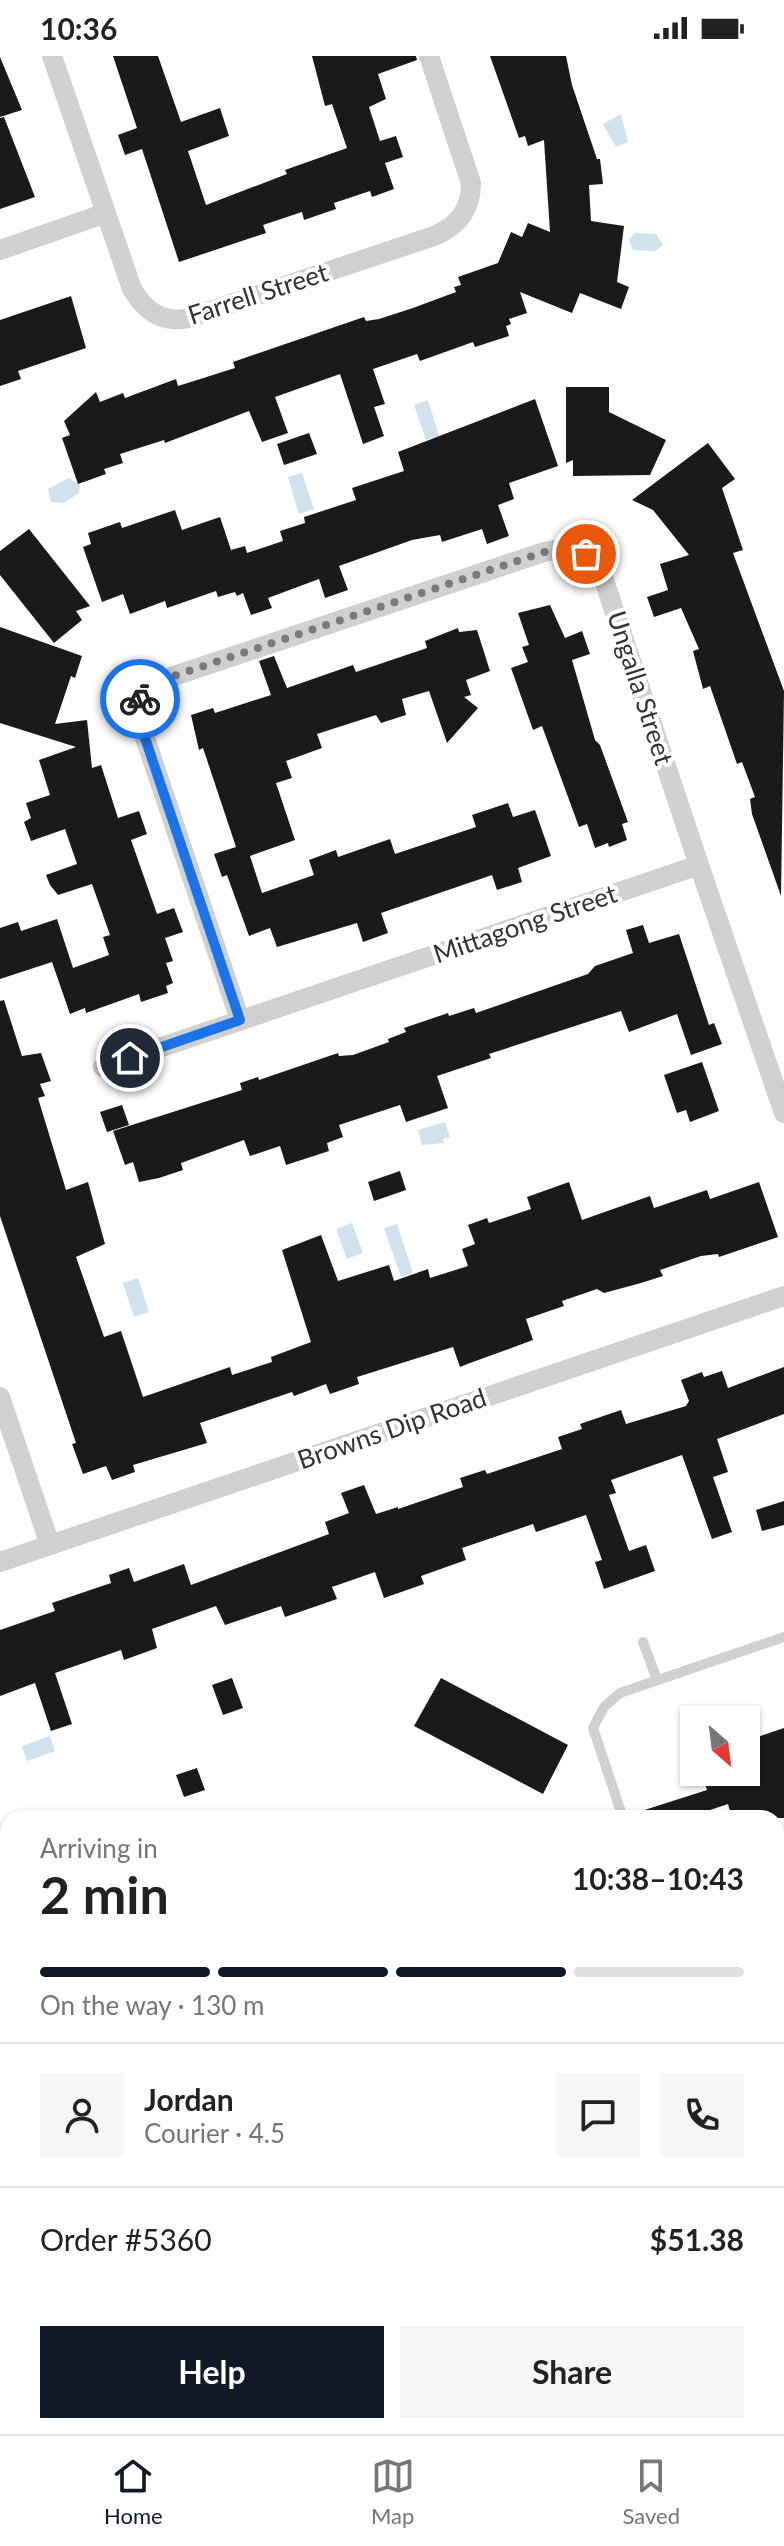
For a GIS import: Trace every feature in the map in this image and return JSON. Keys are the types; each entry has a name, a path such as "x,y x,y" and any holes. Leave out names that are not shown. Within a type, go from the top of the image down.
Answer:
{"street":[{"name":"Farrell Street","path":"52,56 137,297 154,315 171,320 189,318 442,233 457,223 466,210 471,183 429,56"},
{"path":"0,250 106,213"},
{"name":"Ungalla Street","path":"240,1020 132,692 171,677 530,557 554,550 580,551 593,559 602,574 699,865"},
{"path":"699,865 784,1113"},
{"name":"Mittagong Street","path":"103,1067 699,865"},
{"name":"Browns Dip Road","path":"0,1562 784,1296"},
{"path":"0,1397 50,1545"}],"lane":[{"path":"620,1810 593,1728 604,1707 620,1693 784,1637"},
{"path":"643,1642 657,1680"}],"water":[{"path":"621,114 628,142 616,147 603,124"},
{"path":"635,233 656,234 663,245 655,251 633,250 629,240"},
{"path":"428,400 439,436 426,440 414,405"},
{"path":"302,473 314,509 299,514 288,477"},
{"path":"69,478 80,485 79,493 64,503 51,502 48,489"},
{"path":"445,1122 450,1137 443,1139 444,1143 422,1145 418,1130"},
{"path":"352,1223 363,1253 347,1259 336,1229"},
{"path":"397,1224 413,1273 401,1277 384,1228"},
{"path":"138,1278 149,1312 134,1317 123,1283"},
{"path":"50,1736 55,1751 27,1761 22,1746"}],"building":[{"path":"113,56 158,56 181,122 220,108 229,136 188,151 206,205 287,174 285,170 347,148 332,104 325,106 312,56 416,56 417,60 378,74 386,99 369,107 380,141 396,136 403,157 385,163 394,189 372,197 370,191 334,203 336,209 304,220 302,212 263,225 266,233 179,262 142,149 125,155 118,135 137,128"},
{"path":"490,56 566,56 572,85 597,159 600,159 603,184 589,185 591,221 624,226 617,282 629,287 621,309 580,293 572,313 520,292 527,313 509,319 511,324 506,326 509,336 475,347 473,342 420,361 417,354 373,369 385,404 374,407 384,436 363,444 340,374 275,397 288,433 262,442 249,411 165,443 164,440 120,454 123,463 104,469 106,474 78,484 62,438 70,435 64,421 96,392 100,402 123,393 125,398 176,379 178,386 235,368 233,362 364,317 366,321 379,319 413,308 456,292 454,287 461,285 458,277 498,263 511,232 522,237 528,223 550,232 544,140 528,146 525,136 519,138"},
{"path":"0,57 22,110 0,117"},
{"path":"4,117 35,197 0,209 0,118"},
{"path":"71,296 86,348 18,371 21,379 0,386 0,320"},
{"path":"566,387 609,387 609,412 666,440 650,475 573,476 573,460 566,463"},
{"path":"535,399 558,466 509,483 514,499 498,505 509,536 487,544 482,529 442,542 440,535 412,540 339,566 348,590 325,598 319,579 268,598 272,608 251,615 243,593 237,596 235,592 218,597 216,591 167,608 165,601 130,614 123,594 102,602 83,547 91,544 88,533 120,522 122,528 175,510 182,530 220,517 231,550 245,546 247,553 283,541 280,531 305,523 304,517 356,500 352,488 404,471 398,452"},
{"path":"309,433 317,454 284,465 277,444"},
{"path":"708,443 735,479 722,488 743,550 733,553 784,691 781,896 752,814 750,799 755,797 742,762 737,764 710,686 703,689 693,651 699,649 681,608 654,617 647,597 668,590 660,564 689,555 653,510 632,500"},
{"path":"29,529 90,606 76,611 82,620 54,643 0,575 0,551"},
{"path":"550,605 565,638 582,631 590,654 572,660 595,740 600,745 628,822 622,824 627,840 609,847 608,843 595,848 587,824 579,827 542,726 533,730 511,668 528,662 522,647 529,645 518,613"},
{"path":"0,627 82,656 75,678 71,676 55,724 87,720 92,768 101,765 118,818 139,811 147,834 131,840 157,914 174,908 183,932 165,938 173,961 166,963 173,983 166,986 168,993 141,1002 139,994 86,1013 85,1008 70,1014 52,962 0,979 0,928 18,922 21,931 57,919 73,968 109,955 103,937 110,935 92,884 58,895 50,885 46,875 77,864 65,829 31,841 24,822 31,818 26,803 50,795 39,760 76,747 0,723"},
{"path":"458,628 459,632 477,630 490,671 466,680 471,695 464,697 478,708 447,743 429,691 402,699 406,715 381,723 376,715 317,734 322,748 286,761 292,778 276,783 295,840 250,856 262,893 314,875 309,860 336,850 338,857 390,839 395,854 476,827 472,815 508,803 513,817 535,810 551,856 518,868 522,882 497,890 492,875 381,913 388,933 363,942 357,923 277,947 270,928 249,936 227,875 222,877 214,854 236,847 203,748 199,750 191,715 213,708 215,713 271,695 259,661 274,656 287,688 353,665 356,672 427,648 425,641"},
{"path":"643,925 649,943 679,934 709,1025 714,1023 722,1044 691,1055 677,1014 629,1032 621,1011 489,1054 491,1058 437,1076 448,1108 406,1122 400,1105 339,1125 343,1137 327,1143 329,1151 286,1165 280,1146 250,1156 244,1140 181,1163 183,1170 159,1178 139,1182 133,1162 125,1165 113,1131 242,1090 240,1083 258,1077 259,1080 338,1053 339,1056 353,1055 389,1042 388,1039 406,1032 404,1028 448,1013 449,1016 474,1008 476,1013 588,974 595,966 633,953 626,930"},
{"path":"4,1000 22,1056 41,1053 51,1081 40,1084 45,1096 38,1098 66,1190 88,1182 105,1244 76,1257 104,1337 121,1331 143,1397 230,1367 232,1375 272,1362 271,1357 311,1342 282,1250 321,1235 338,1281 389,1265 394,1281 428,1269 430,1278 468,1266 462,1249 475,1244 468,1225 487,1218 489,1223 531,1209 527,1197 569,1182 582,1220 650,1196 654,1208 707,1190 710,1199 759,1182 778,1237 719,1257 718,1254 701,1256 660,1270 663,1276 641,1283 604,1293 597,1289 562,1301 564,1306 526,1319 533,1340 460,1367 453,1347 357,1377 359,1384 330,1394 326,1384 294,1396 292,1392 200,1423 207,1443 133,1465 135,1472 112,1480 106,1466 83,1474 72,1444 76,1443 0,1216 0,1001"},
{"path":"702,1062 719,1111 690,1122 686,1110 677,1113 664,1075"},
{"path":"122,1105 129,1125 107,1132 100,1112"},
{"path":"400,1171 406,1190 374,1201 368,1182"},
{"path":"784,1367 784,1414 717,1439 728,1472 713,1477 732,1532 712,1539 682,1455 611,1480 616,1493 609,1495 629,1551 646,1545 655,1571 604,1589 595,1562 602,1560 586,1515 536,1532 533,1524 462,1548 466,1560 421,1576 424,1584 384,1598 375,1572 332,1587 337,1599 285,1617 281,1606 225,1625 216,1606 152,1629 157,1648 124,1660 121,1650 55,1673 72,1724 51,1731 35,1683 0,1696 0,1630 55,1611 52,1603 111,1583 109,1575 129,1568 134,1582 184,1564 191,1585 329,1534 325,1522 349,1513 341,1493 364,1485 376,1514 398,1509 463,1487 460,1478 485,1470 487,1474 562,1449 558,1437 582,1429 580,1424 621,1410 626,1424 686,1406 689,1401 681,1380 702,1372 704,1377 722,1371 728,1388"},
{"path":"784,1501 784,1525 762,1531 756,1510"},
{"path":"232,1678 243,1708 223,1715 212,1685"},
{"path":"441,1678 568,1745 543,1794 414,1726"},
{"path":"784,1728 784,1810 730,1810 728,1804 710,1810 644,1810 707,1790 706,1786 760,1786 760,1736"},
{"path":"197,1768 205,1790 184,1797 176,1775"}],"way so far":[{"path":"140,699 146,691 171,677 544,552 572,549 586,554"}],"route":[{"path":"130,1058 240,1020 143,732 138,710 140,699"}]}
